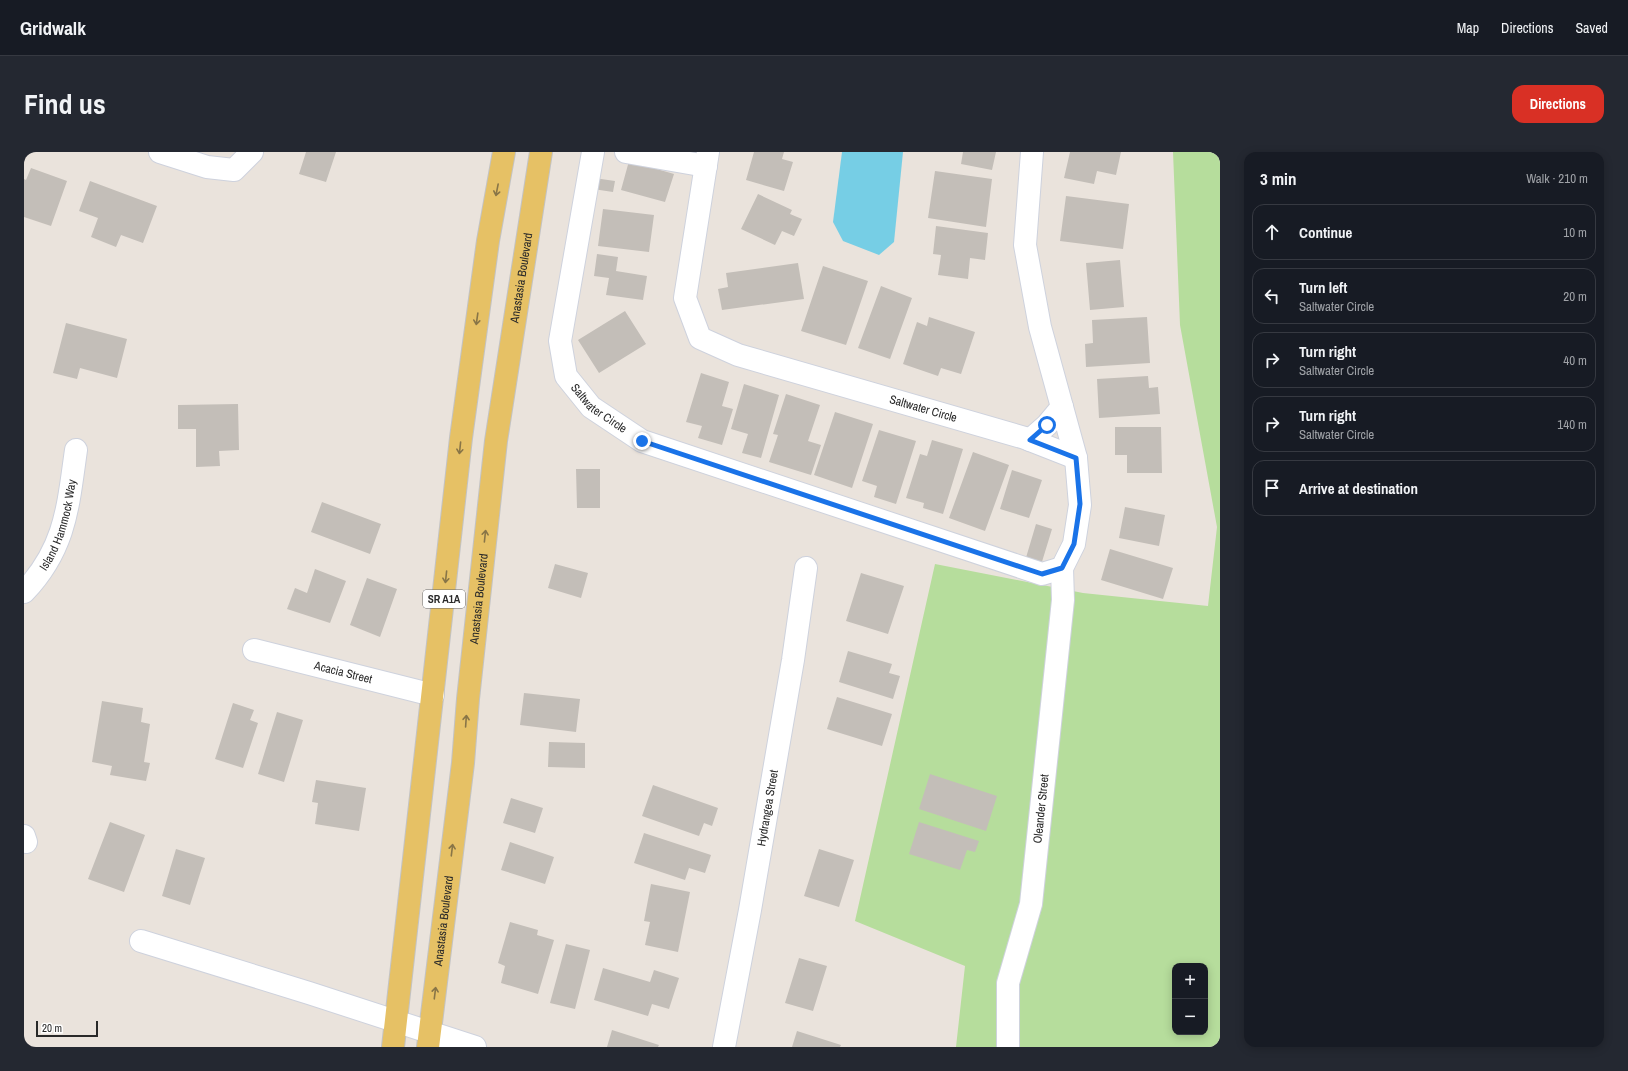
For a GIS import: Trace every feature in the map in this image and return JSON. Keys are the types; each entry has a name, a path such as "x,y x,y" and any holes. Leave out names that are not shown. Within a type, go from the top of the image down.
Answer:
{"main road":[{"name":"SR A1A","path":"393,1047 461,438 488,242 504,152"},
{"name":"Anastasia Boulevard","path":"429,1039 463,763 468,699 496,441 541,152"}],"street":[{"path":"160,152 207,168 234,170 252,152"},
{"name":"Saltwater Circle","path":"593,152 560,341 566,376 591,407 642,441 1042,574 1062,568"},
{"path":"626,152 707,159"},
{"path":"1032,152 1024,245 1040,327 1076,458 1080,504 1074,544 1062,568"},
{"name":"Saltwater Circle","path":"707,159 685,298 700,338 738,355 1030,440 1076,458"},
{"path":"1030,440 1047,425 1062,407"},
{"name":"Island Hammock Way","path":"24,592 49,562 59,541 66,519 76,450"},
{"name":"Hydrangea Street","path":"724,1047 750,910 793,660 806,568"},
{"name":"Oleander Street","path":"1008,1047 1008,983 1031,904 1063,600 1062,568"},
{"name":"Acacia Street","path":"254,650 433,695"},
{"path":"141,941 396,1021 429,1039 475,1047"}],"green space":[{"path":"1173,152 1220,152 1220,1047 956,1047 965,966 855,921 935,564 1083,593 1208,606 1217,527 1180,325"}],"water":[{"path":"842,152 903,152 894,242 879,255 843,241 833,222"}],"building":[{"path":"306,152 336,152 326,182 299,174"},
{"path":"754,152 784,152 782,159 793,162 784,191 746,180"},
{"path":"963,152 996,152 992,170 961,164"},
{"path":"1070,152 1121,152 1116,175 1097,171 1094,184 1064,178"},
{"path":"629,161 674,174 665,202 621,190"},
{"path":"31,168 67,181 51,226 24,217 24,179 26,180"},
{"path":"935,171 992,179 986,227 928,218"},
{"path":"594,178 615,181 613,192 593,189"},
{"path":"90,181 157,206 143,243 121,235 116,247 91,237 98,218 79,211"},
{"path":"758,194 792,210 790,214 802,219 794,236 782,231 775,245 741,229"},
{"path":"1066,196 1129,204 1123,249 1060,241"},
{"path":"603,209 654,215 649,252 598,246"},
{"path":"936,226 988,233 985,260 970,258 968,279 938,275 941,255 933,254"},
{"path":"597,254 618,257 616,271 647,276 643,300 606,295 609,278 594,276"},
{"path":"1120,260 1124,307 1090,310 1086,263"},
{"path":"798,263 804,299 722,310 718,289 728,287 726,273"},
{"path":"823,266 868,281 846,345 801,331"},
{"path":"881,286 912,298 890,359 858,348"},
{"path":"625,311 646,344 599,373 578,340"},
{"path":"929,317 975,332 961,374 941,368 938,376 903,364 917,322 927,326"},
{"path":"1147,317 1150,363 1086,367 1085,344 1093,343 1092,320"},
{"path":"66,323 127,339 117,378 80,368 77,379 53,373"},
{"path":"701,373 729,382 722,406 733,409 722,445 698,438 702,426 686,422"},
{"path":"1148,376 1149,388 1158,387 1160,414 1099,418 1097,379"},
{"path":"744,384 779,395 761,458 742,453 748,434 731,429"},
{"path":"786,394 820,405 808,441 821,445 811,475 769,462 778,435 773,434"},
{"path":"238,404 239,450 219,451 220,466 196,467 196,429 178,429 178,405"},
{"path":"835,412 873,424 852,488 814,475"},
{"path":"1115,427 1161,427 1162,473 1127,473 1127,455 1115,455"},
{"path":"879,430 916,441 896,504 874,497 877,486 862,481"},
{"path":"932,440 963,449 943,514 923,508 924,503 906,498 920,454 927,456"},
{"path":"973,452 1009,465 985,531 949,518"},
{"path":"576,469 600,469 600,508 577,508"},
{"path":"1012,470 1042,480 1029,518 1000,509"},
{"path":"322,502 381,524 370,554 311,532"},
{"path":"1125,507 1165,515 1159,546 1119,538"},
{"path":"1036,524 1052,529 1041,565 1025,561"},
{"path":"1110,549 1173,568 1163,599 1101,580"},
{"path":"555,564 588,573 581,598 548,588"},
{"path":"315,569 346,581 330,623 287,609 295,588 307,593"},
{"path":"861,573 904,586 888,634 846,621"},
{"path":"367,578 397,589 380,637 350,625"},
{"path":"848,651 892,664 889,673 900,676 893,699 839,682"},
{"path":"524,693 580,699 576,732 520,725"},
{"path":"837,697 892,714 882,746 827,729"},
{"path":"102,701 143,708 141,722 150,724 144,762 150,763 146,781 110,775 112,766 92,762"},
{"path":"233,703 254,710 250,720 258,723 243,768 215,759"},
{"path":"277,712 303,720 284,782 258,774"},
{"path":"549,742 585,743 585,768 548,767"},
{"path":"930,774 997,796 986,831 919,809"},
{"path":"316,780 366,788 359,831 315,824 318,803 312,802"},
{"path":"653,785 718,808 712,826 704,823 699,836 642,816"},
{"path":"511,798 543,808 535,833 503,823"},
{"path":"110,822 145,835 124,892 88,879"},
{"path":"919,822 979,841 975,852 967,850 960,870 909,854"},
{"path":"644,833 711,855 705,873 689,868 685,880 634,863"},
{"path":"510,842 554,857 545,884 501,870"},
{"path":"176,849 205,858 190,905 162,896"},
{"path":"819,849 854,860 839,907 804,896"},
{"path":"651,884 690,892 678,952 645,945 650,922 644,921"},
{"path":"510,922 538,930 537,935 554,940 538,994 501,983 505,966 498,963"},
{"path":"566,944 590,950 575,1009 550,1003"},
{"path":"799,958 827,966 813,1011 785,1003"},
{"path":"603,968 650,982 654,970 679,978 669,1009 652,1004 648,1016 594,1000"},
{"path":"612,1030 659,1045 658,1047 607,1047"},
{"path":"797,1031 841,1045 840,1047 792,1047"}],"route":[{"path":"642,441 1042,574 1062,568 1074,544 1080,504 1076,458 1030,440 1047,425"}]}
